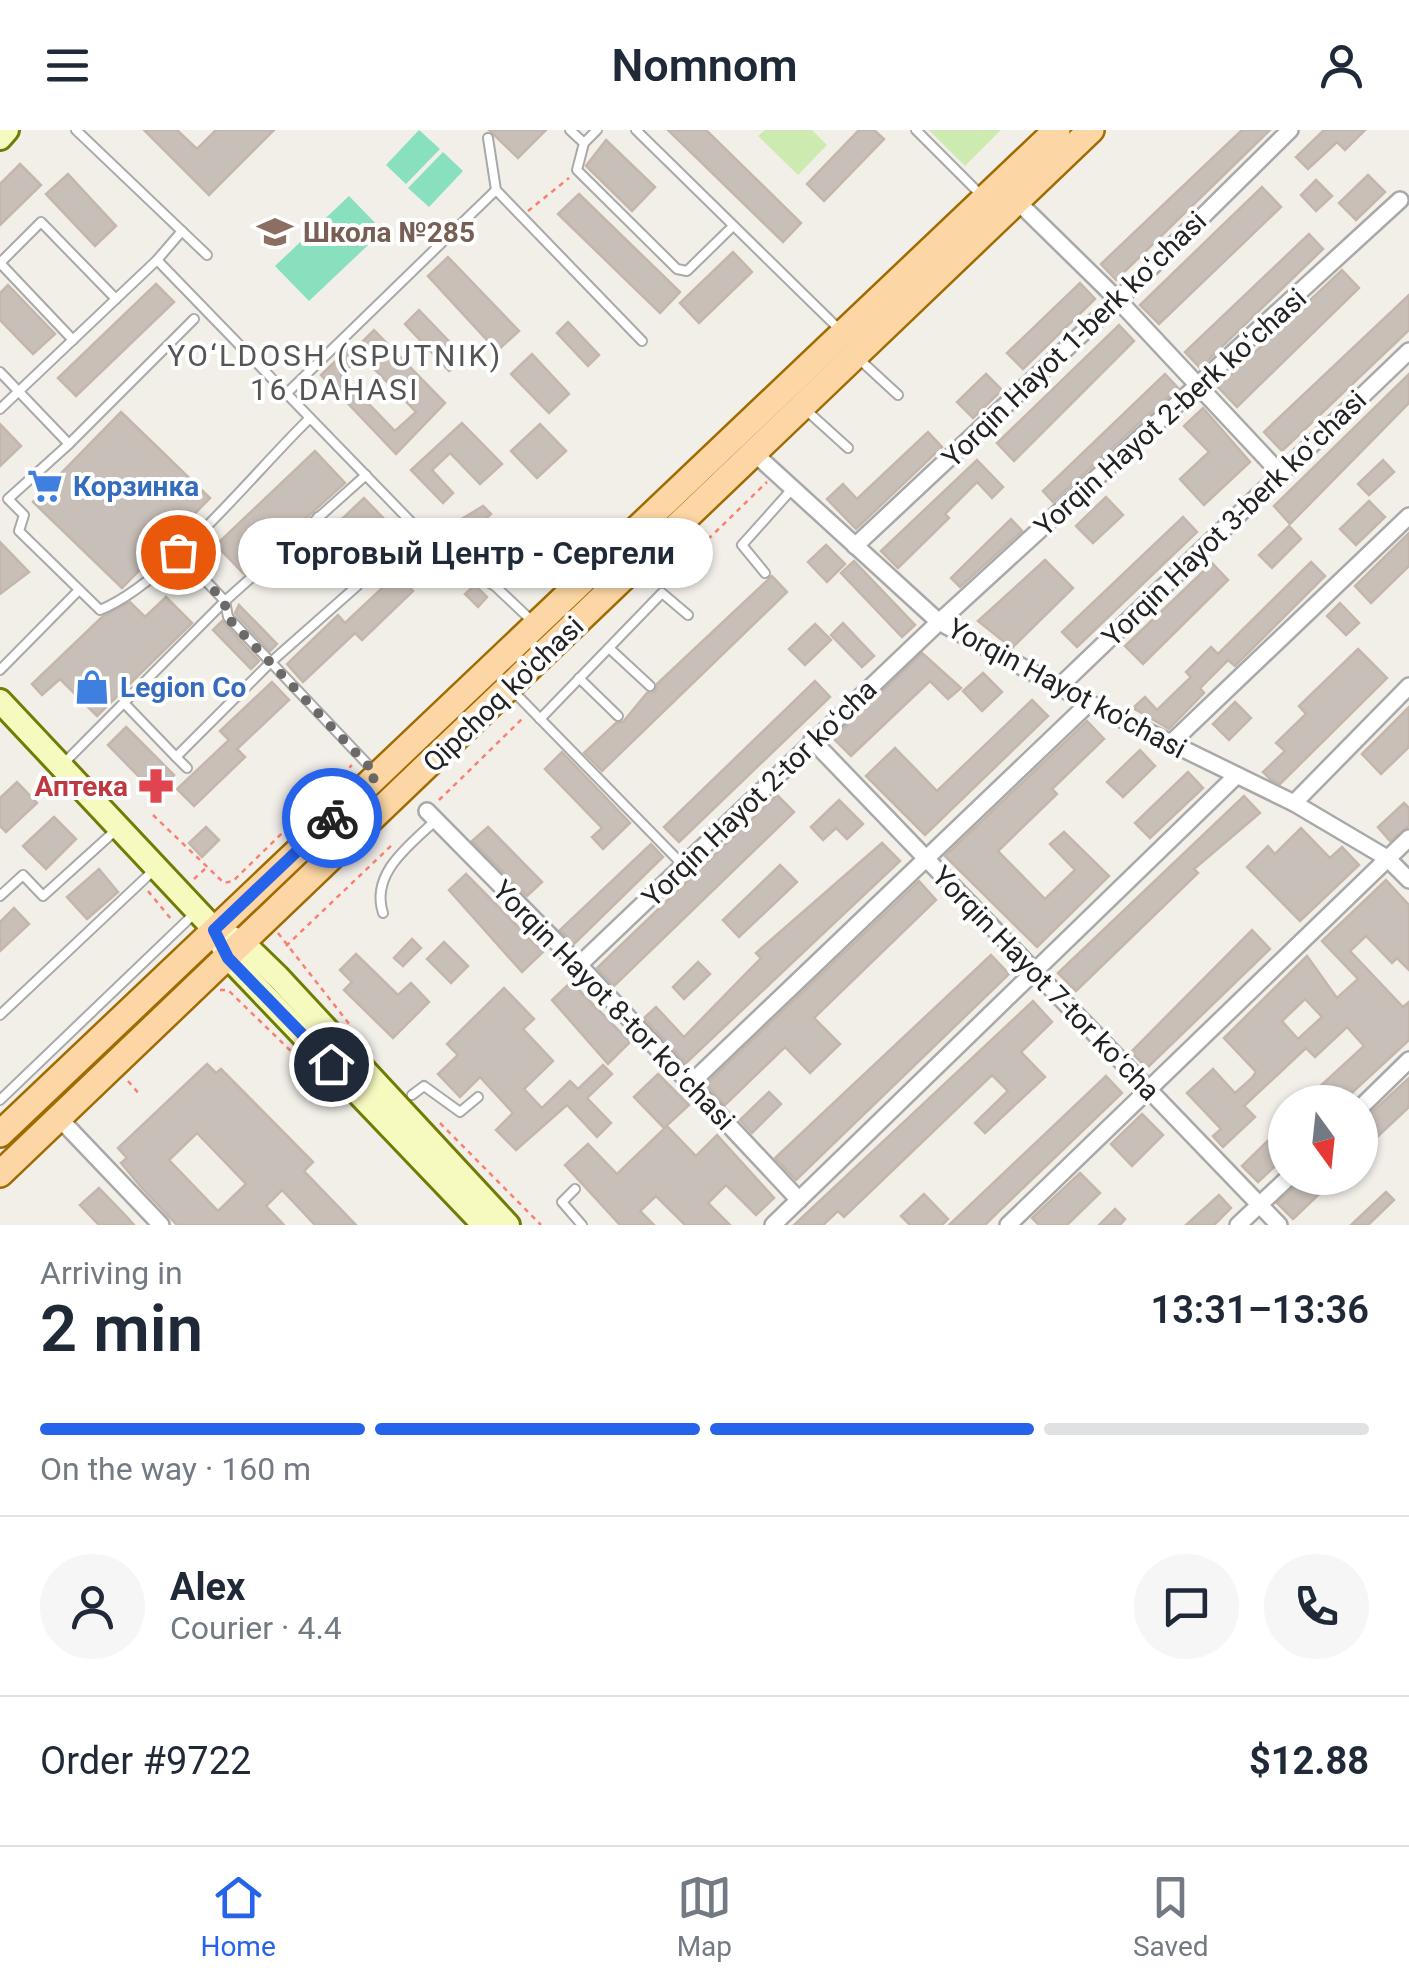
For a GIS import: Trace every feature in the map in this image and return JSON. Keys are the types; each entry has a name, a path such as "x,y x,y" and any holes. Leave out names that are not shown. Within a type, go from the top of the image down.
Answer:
{"main road":[{"path":"0,138 7,130"},
{"name":"Qipchoq ko'chasi","path":"0,1174 856,356 887,309 985,198 1054,143 1091,130"},
{"name":"Qipchoq ko'chasi","path":"0,1134 205,921 369,766 536,625 843,333 887,309 1016,202 1054,143"},
{"path":"0,701 120,827 148,876 236,950 508,1225"},
{"path":"236,950 484,1225"}],"street":[{"name":"Yorqin Hayot 1-berk koʻchasi","path":"855,546 1118,300 1290,130"},
{"name":"Yorqin Hayot 2-berk koʻchasi","path":"939,622 1400,200"},
{"path":"1016,202 1118,300 1279,472"},
{"name":"Yorqin Hayot 3-berk koʻchasi","path":"1059,686 1409,351"},
{"name":"Yorqin Hayot ko'chasi","path":"754,454 939,622 1089,703 1294,803 1387,858 1409,880"},
{"path":"1172,744 1409,516"},
{"name":"Yorqin Hayot 2-tor koʻcha","path":"579,964 939,622"},
{"path":"1294,803 1409,686"},
{"path":"690,1084 1089,703"},
{"name":"Yorqin Hayot 7-tor koʻcha","path":"812,740 1279,1225"},
{"path":"780,1222 1236,776"},
{"name":"Yorqin Hayot 8-tor koʻchasi","path":"432,816 579,964 799,1200"},
{"path":"1008,1225 1409,838"},
{"path":"1378,1090 1409,1060"},
{"path":"59,1118 161,1225"},
{"path":"1238,1225 1270,1195"}],"lane":[{"path":"76,130 207,255"},
{"path":"570,130 584,143"},
{"path":"597,130 584,143 577,170 677,269 694,266 733,226"},
{"path":"636,130 843,333"},
{"path":"917,130 985,198"},
{"path":"488,138 496,190 642,340"},
{"path":"286,394 496,190"},
{"path":"73,340 0,263 42,222 116,299"},
{"path":"0,409 157,260 182,231"},
{"path":"157,260 445,557 495,586 536,625"},
{"path":"0,507 194,319"},
{"path":"856,356 898,395"},
{"path":"0,372 69,444"},
{"path":"802,407 848,448"},
{"path":"8,500 24,515 19,531 100,610 119,602 178,552 310,418"},
{"path":"62,766 224,601 366,475"},
{"path":"765,573 742,544 792,488"},
{"path":"176,757 270,662 364,579 365,570 318,518"},
{"path":"178,552 224,601 228,618 369,766"},
{"path":"0,670 79,590"},
{"path":"540,719 662,593 688,615"},
{"path":"609,648 650,686"},
{"path":"579,678 618,716"},
{"path":"510,687 683,865"},
{"path":"124,702 187,768"},
{"path":"383,913 378,900 390,867 432,816"},
{"path":"0,896 23,875 43,896 120,827"},
{"path":"0,1015 148,876"},
{"path":"0,1100 171,936 205,921"},
{"path":"412,1094 424,1086 460,1112 478,1097"},
{"path":"575,1189 562,1202 582,1225"}],"path":[{"path":"521,216 577,170"},
{"path":"153,815 224,884 233,881 369,766"},
{"path":"190,882 207,867"},
{"path":"148,876 172,922 171,936"},
{"path":"274,928 355,1032"},
{"path":"214,992 228,990 272,1038 311,1068"},
{"path":"124,1076 140,1094"},
{"path":"438,1121 541,1225"}],"green space":[{"path":"419,130 440,149 406,184 386,165"},
{"path":"765,130 812,130 827,145 798,175 758,136"},
{"path":"929,130 1001,130 965,166"},
{"path":"443,152 463,171 429,207 408,188"},
{"path":"349,196 383,231 309,301 275,266"}],"building":[{"path":"144,130 177,130 197,149 216,130 274,130 209,195"},
{"path":"489,130 546,130 518,158"},
{"path":"668,130 706,130 801,223 783,242"},
{"path":"859,130 874,130 884,139 824,201 807,184"},
{"path":"1242,130 1270,130 1116,280 1101,264"},
{"path":"1324,130 1365,130 1345,150 1337,142 1308,169 1296,157"},
{"path":"606,140 655,187 632,211 586,166"},
{"path":"20,164 41,185 0,225 0,184"},
{"path":"68,174 116,226 95,246 46,194"},
{"path":"1368,175 1385,192 1356,220 1339,203"},
{"path":"1316,180 1332,196 1316,211 1301,195"},
{"path":"1262,187 1281,207 1159,324 1140,305"},
{"path":"579,194 680,292 660,313 558,214"},
{"path":"1309,234 1323,249 1200,368 1185,352"},
{"path":"733,252 752,272 699,323 680,303"},
{"path":"448,257 519,331 497,351 428,276"},
{"path":"1342,270 1359,288 1237,407 1218,387"},
{"path":"1080,283 1095,299 1023,369 1007,353"},
{"path":"156,284 174,302 76,396 58,378"},
{"path":"8,285 55,334 33,354 0,320 0,293"},
{"path":"1409,295 1409,330 1282,451 1264,432"},
{"path":"419,310 464,357 449,371 405,324"},
{"path":"568,322 599,355 588,366 557,333"},
{"path":"1119,325 1134,341 1014,461 997,443"},
{"path":"374,330 445,403 396,454 321,375 349,348 359,359 341,375 395,431 416,412 355,349"},
{"path":"532,354 569,394 549,413 511,374"},
{"path":"986,374 1002,390 973,418 957,402"},
{"path":"1165,374 1178,388 1053,502 1043,491"},
{"path":"1409,374 1409,403 1290,524 1274,506"},
{"path":"1203,408 1250,462 1204,505 1180,479 1209,452 1184,426"},
{"path":"121,412 210,498 122,588 33,502"},
{"path":"462,423 502,464 480,484 450,453 432,470 453,493 443,503 411,470"},
{"path":"0,424 21,446 0,466"},
{"path":"540,424 566,451 537,478 511,451"},
{"path":"928,432 942,447 856,529 827,499 843,484 857,499"},
{"path":"315,451 345,483 244,574 216,545"},
{"path":"977,460 1003,487 992,498 977,482 945,514 949,518 898,568 881,551"},
{"path":"1383,460 1394,472 1369,495 1358,484"},
{"path":"1106,497 1123,515 1093,543 1076,526"},
{"path":"364,498 412,548 391,568 343,518"},
{"path":"1369,501 1385,517 1356,545 1340,529"},
{"path":"483,506 491,514 482,522 487,527 476,537 460,520"},
{"path":"1183,517 1197,532 1077,647 1062,632"},
{"path":"1011,519 1022,531 960,587 951,578"},
{"path":"1289,526 1301,539 1272,568 1259,555"},
{"path":"1409,533 1409,566 1371,603 1355,586"},
{"path":"0,542 29,572 0,594"},
{"path":"826,545 845,564 827,582 808,562"},
{"path":"1045,560 1073,588 1012,648 978,621"},
{"path":"854,561 915,625 902,637 841,573"},
{"path":"1311,562 1325,576 1235,666 1228,660 1200,688 1204,693 1169,729 1133,708 1145,697 1157,710 1191,677 1186,672 1211,647 1218,654"},
{"path":"1212,563 1228,580 1143,664 1125,646"},
{"path":"397,574 413,591 362,640 355,633 303,682 287,664 338,615 345,623"},
{"path":"772,576 787,592 602,771 584,753 616,723 623,722 647,693 655,692 657,684"},
{"path":"475,585 487,597 478,607 465,594"},
{"path":"166,597 192,623 97,716 60,679 42,695 32,684 102,617 130,602 145,617"},
{"path":"1340,603 1359,623 1346,635 1327,616"},
{"path":"239,605 277,644 270,651 235,613"},
{"path":"222,621 259,661 251,669 213,630"},
{"path":"843,623 874,656 862,667 831,635"},
{"path":"815,624 831,640 805,665 789,649"},
{"path":"1358,649 1387,678 1280,784 1270,779 1263,772 1285,751 1276,743 1306,714 1299,706"},
{"path":"922,653 961,688 948,699 930,681 851,756 833,738"},
{"path":"983,673 1002,692 982,711 963,691"},
{"path":"815,681 830,697 679,842 664,827"},
{"path":"272,682 289,700 237,749 245,757 194,806 177,789 229,740 220,731"},
{"path":"1032,700 1048,716 925,835 866,776 895,748 937,791"},
{"path":"1235,702 1251,718 1229,740 1213,724"},
{"path":"1409,707 1409,747 1381,774 1362,754"},
{"path":"1087,721 1104,739 1052,789 1057,794 998,851 1045,899 1075,870 1050,844 1064,832 1109,876 1037,947 945,856"},
{"path":"126,727 174,775 155,793 108,745"},
{"path":"1140,750 1155,766 1123,797 1107,782"},
{"path":"562,752 630,823 603,849 592,837 602,828 545,769"},
{"path":"1188,772 1203,788 1150,838 1135,823"},
{"path":"17,782 37,803 6,832 0,826 0,798"},
{"path":"777,795 794,812 614,986 597,968"},
{"path":"1244,796 1260,813 1194,869 1198,873 1076,991 1058,973"},
{"path":"839,800 863,824 847,839 836,828 823,840 811,827"},
{"path":"1404,803 1409,808 1409,826 1390,841 1378,827"},
{"path":"54,817 76,839 46,869 23,846"},
{"path":"206,827 219,840 202,857 189,843"},
{"path":"488,827 542,882 527,896 472,841"},
{"path":"1301,828 1330,858 1342,847 1359,865 1300,921 1247,867 1268,846 1275,854"},
{"path":"882,843 900,861 686,1063 644,1018 656,1007 684,1037 761,958 756,953"},
{"path":"651,844 663,857 574,944 560,930"},
{"path":"780,865 797,882 739,937 723,920"},
{"path":"99,869 118,892 87,919 67,897"},
{"path":"466,874 543,952 522,972 449,890"},
{"path":"1386,880 1409,905 1409,970 1397,958 1392,963 1366,936 1350,951 1403,1007 1409,1002 1409,1040 1360,1085 1322,1085 1364,1046 1347,1027 1315,1057 1306,1048 1244,1106 1255,1117 1223,1147 1213,1136 1221,1129 1187,1093 1213,1069 1235,1093 1252,1078 1256,1072 1224,1038 1307,956 1337,998 1358,979 1322,941","holes":["1305,999 1322,1017 1298,1039 1282,1021"]},
{"path":"919,881 936,900 814,1018 840,1044 810,1073 785,1047 725,1105 706,1084"},
{"path":"14,908 29,924 0,951 0,922"},
{"path":"1252,930 1270,949 1147,1068 1131,1052"},
{"path":"412,939 421,948 403,966 394,958"},
{"path":"444,942 468,966 451,983 427,959"},
{"path":"356,954 398,995 411,983 429,1002 393,1038 344,990 352,982 340,970"},
{"path":"991,955 1009,974 796,1180 775,1158"},
{"path":"698,962 710,974 684,999 673,987"},
{"path":"571,982 630,1042 608,1064 552,1000"},
{"path":"504,988 534,1019 523,1029 553,1061 524,1089 542,1108 570,1081 578,1089 603,1065 612,1074 587,1098 611,1123 597,1137 567,1105 516,1150 496,1130 513,1113 480,1077 460,1097 438,1074 458,1055 447,1044"},
{"path":"1033,1001 1052,1022 1021,1052 1045,1077 985,1133 975,1123 1008,1091 992,1075 844,1217 838,1211 823,1225 794,1225"},
{"path":"207,1064 216,1073 221,1069 313,1162 304,1171 356,1225 315,1225 282,1190 266,1206 284,1225 177,1225 121,1163 127,1158 118,1148","holes":["197,1133 246,1184 218,1211 169,1160"]},
{"path":"658,1074 689,1105 664,1128 634,1097"},
{"path":"1106,1076 1122,1093 985,1225 949,1225"},
{"path":"1409,1078 1409,1107 1378,1136 1378,1106"},
{"path":"769,1092 781,1104 752,1133 740,1120"},
{"path":"1142,1114 1163,1135 1132,1166 1111,1144"},
{"path":"667,1126 696,1156 717,1135 774,1198 756,1215 726,1185 708,1203 730,1225 685,1225 656,1196 640,1211 654,1225 620,1225 565,1165 588,1144 617,1174"},
{"path":"1268,1141 1268,1173 1258,1182 1242,1166"},
{"path":"1080,1173 1100,1193 1067,1225 1039,1225 1032,1218"},
{"path":"99,1188 134,1225 99,1225 80,1205"},
{"path":"1386,1192 1394,1200 1368,1225 1351,1225"},
{"path":"924,1194 948,1219 942,1225 910,1225 901,1216"},
{"path":"1219,1195 1231,1208 1214,1225 1186,1225"},
{"path":"1286,1195 1318,1195 1293,1219 1277,1203"},
{"path":"1115,1209 1125,1219 1120,1225 1099,1225"}],"way so far":[{"path":"178,552 224,601 228,618 377,775 332,818"}],"place":[{"name":"Школа №285","path":"275,232"},
{"name":"Корзинка","path":"45,486"},
{"name":"Торговый Центр - Сергели","path":"178,552"},
{"name":"Legion Co","path":"92,687"},
{"name":"Аптека","path":"156,786"}],"district":[{"name":"YO‘LDOSH (SPUTNIK) 16 DAHASI","path":"335,373"}],"route":[{"path":"331,1064 228,958 214,930 332,818"}]}
